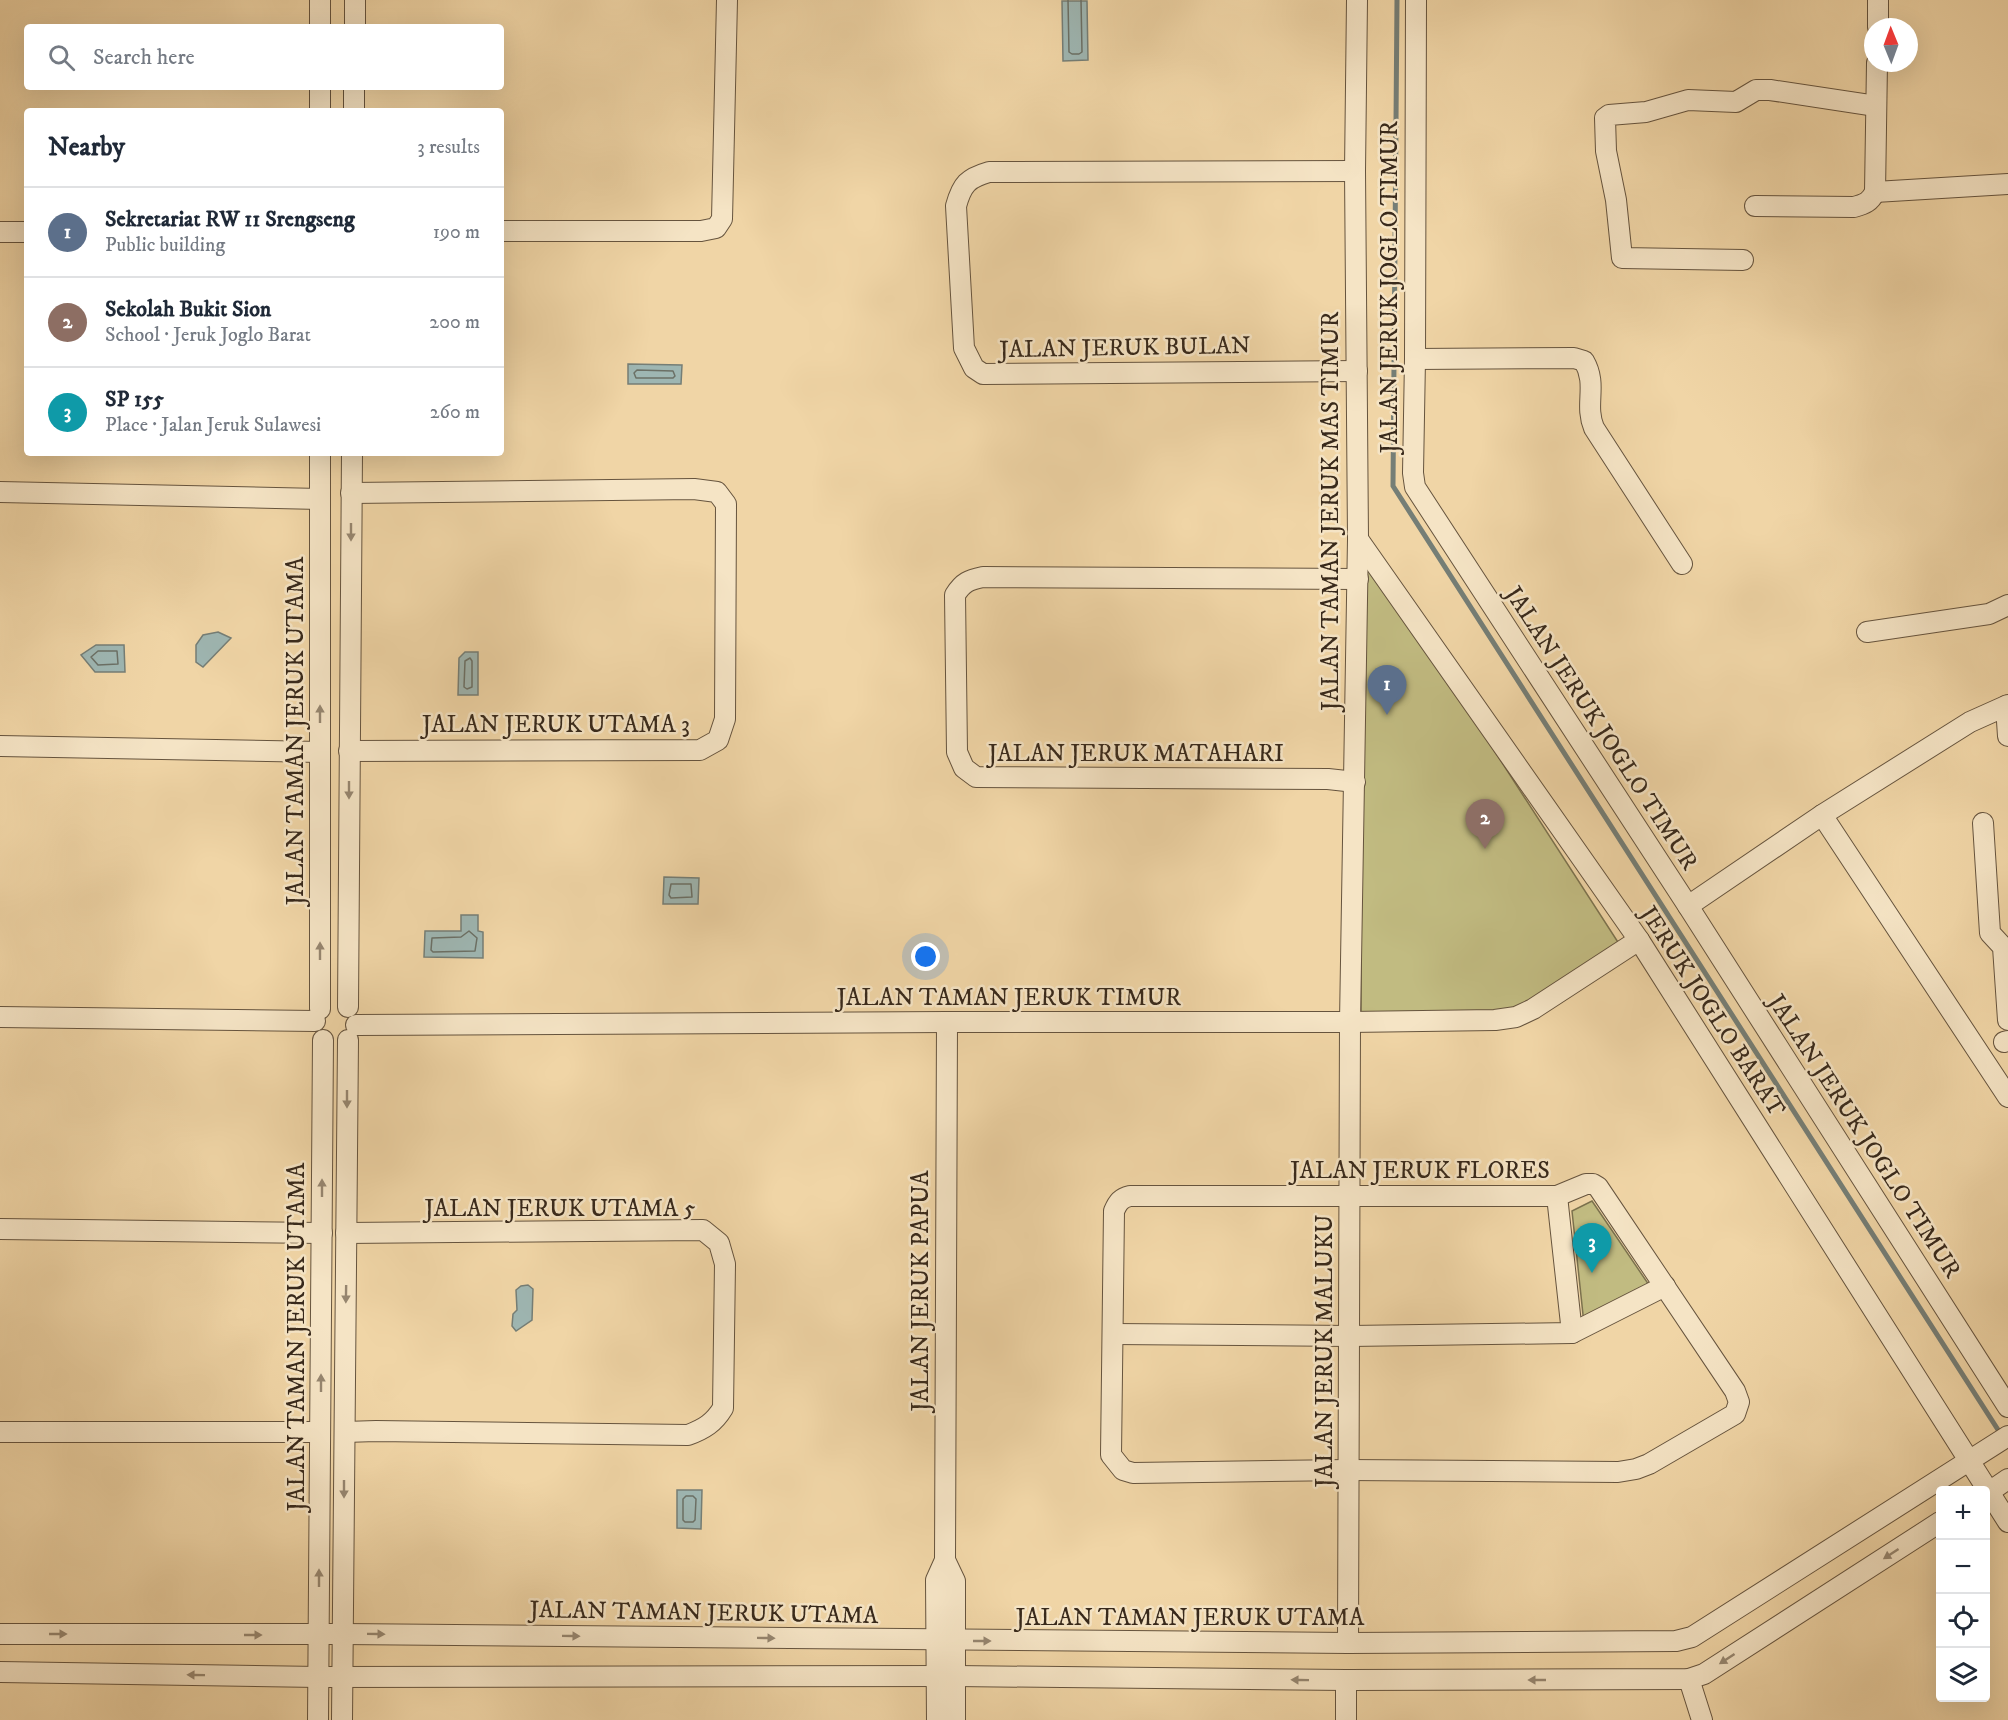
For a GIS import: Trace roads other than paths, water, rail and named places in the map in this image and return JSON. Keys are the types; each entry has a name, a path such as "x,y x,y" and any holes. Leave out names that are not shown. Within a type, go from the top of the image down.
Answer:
{"street":[{"path":"320,0 320,24"},
{"path":"355,0 355,24"},
{"path":"504,231 701,231 716,228 722,219 727,0"},
{"name":"JALAN TAMAN JERUK MAS TIMUR","path":"1350,1022 1358,579 1355,171 1357,0"},
{"name":"JALAN JERUK JOGLO TIMUR","path":"1416,0 1413,479 1415,486 1688,906 2008,1407"},
{"path":"1878,0 1878,18"},
{"path":"1755,206 1854,207 1871,200 1875,192 1877,72"},
{"path":"320,90 320,108"},
{"path":"354,90 354,108"},
{"path":"1743,260 1622,258 1616,201 1605,151 1605,118 1609,115 1646,112 1688,100 1736,102 1756,90 1770,90 1876,106"},
{"name":"JALAN JERUK BULAN","path":"1355,171 989,172 972,177 960,191 956,206 964,348 974,368 983,374 1357,371"},
{"path":"1875,192 2008,184"},
{"path":"0,232 24,232"},
{"path":"1415,359 1574,358 1584,361 1592,381 1589,412 1594,428 1682,564"},
{"name":"JALAN TAMAN JERUK UTAMA","path":"317,1015 320,456"},
{"path":"348,1007 352,456"},
{"name":"JALAN JERUK UTAMA 3","path":"350,751 699,750 718,740 725,719 726,504 717,492 694,489 351,493"},
{"path":"0,492 320,499"},
{"name":"JERUK JOGLO BARAT","path":"1358,539 1639,940 1996,1487 2008,1522"},
{"name":"JALAN JERUK MATAHARI","path":"1355,782 1316,779 976,777 964,768 957,752 955,595 967,580 983,577 1358,579"},
{"path":"1867,632 1989,614 2008,605"},
{"path":"1688,906 1822,815 1970,722 2007,705 2008,736"},
{"path":"0,746 320,752"},
{"path":"1822,815 2008,1097"},
{"path":"1983,823 1990,933 2003,947 2008,1020"},
{"name":"JALAN TAMAN JERUK TIMUR","path":"352,1033 947,1022 1495,1020 1516,1017 1533,1009 1639,940"},
{"path":"0,1017 317,1015 333,1003 348,1007 353,1011 352,1033 340,1044 331,1044 323,1040 318,1035 317,1015"},
{"name":"JALAN JERUK PAPUA","path":"946,1676 945,1640 936,1580 945,1560 947,1022"},
{"name":"JALAN JERUK MALUKU","path":"1348,1643 1350,1022"},
{"name":"JALAN TAMAN JERUK UTAMA","path":"342,1720 346,1233 352,1033"},
{"name":"JALAN TAMAN JERUK UTAMA","path":"318,1720 323,1040"},
{"name":"JALAN JERUK FLORES","path":"1586,1184 1593,1184 1598,1187 1735,1391 1739,1402 1735,1414 1649,1464 1618,1472 1348,1470 1133,1473 1123,1470 1111,1455 1114,1211 1117,1204 1123,1198 1130,1196 1350,1197 1557,1196 1586,1184"},
{"path":"1557,1196 1572,1333"},
{"path":"0,1229 322,1233"},
{"name":"JALAN JERUK UTAMA 5","path":"345,1432 688,1435 703,1430 717,1419 723,1408 725,1264 719,1243 703,1230 346,1233"},
{"path":"1114,1334 1350,1336 1572,1333 1665,1286"},
{"path":"0,1432 320,1432"},
{"name":"JALAN TAMAN JERUK UTAMA","path":"1946,1486 1976,1456 2008,1436"},
{"name":"JALAN TAMAN JERUK UTAMA","path":"0,1634 343,1634 1348,1643 1684,1640 1936,1492"},
{"path":"0,1672 319,1677 946,1676 1346,1680 1689,1679 1704,1674 1936,1525"},
{"name":"JALAN JERUK PAPUA","path":"945,1560 955,1581 955,1618 945,1640"},
{"path":"937,1720 946,1676"},
{"path":"946,1676 955,1720"},
{"path":"1689,1679 1702,1720"},
{"path":"1346,1680 1346,1720"}],"water":[{"path":"1062,1 1087,1 1088,60 1063,61"},
{"path":"628,364 682,365 681,384 628,384"},
{"path":"218,632 231,638 203,667 196,662 196,645 203,635"},
{"path":"96,645 124,645 125,672 95,672 81,655"},
{"path":"465,652 478,652 478,695 458,695 459,658"},
{"path":"664,877 699,878 698,904 663,904"},
{"path":"461,915 478,915 478,931 483,932 483,958 424,957 425,931 461,931"},
{"path":"528,1285 533,1289 532,1320 516,1331 512,1326 513,1314 517,1310 516,1290"},
{"path":"677,1490 702,1490 701,1529 677,1528"}],"waterway":[{"path":"1397,0 1393,486 2002,1436"}],"place":[{"name":"Sekretariat RW 11 Srengseng","path":"1387,715"},
{"name":"Sekolah Bukit Sion","path":"1485,849"},
{"name":"SP 155","path":"1592,1273"}]}
